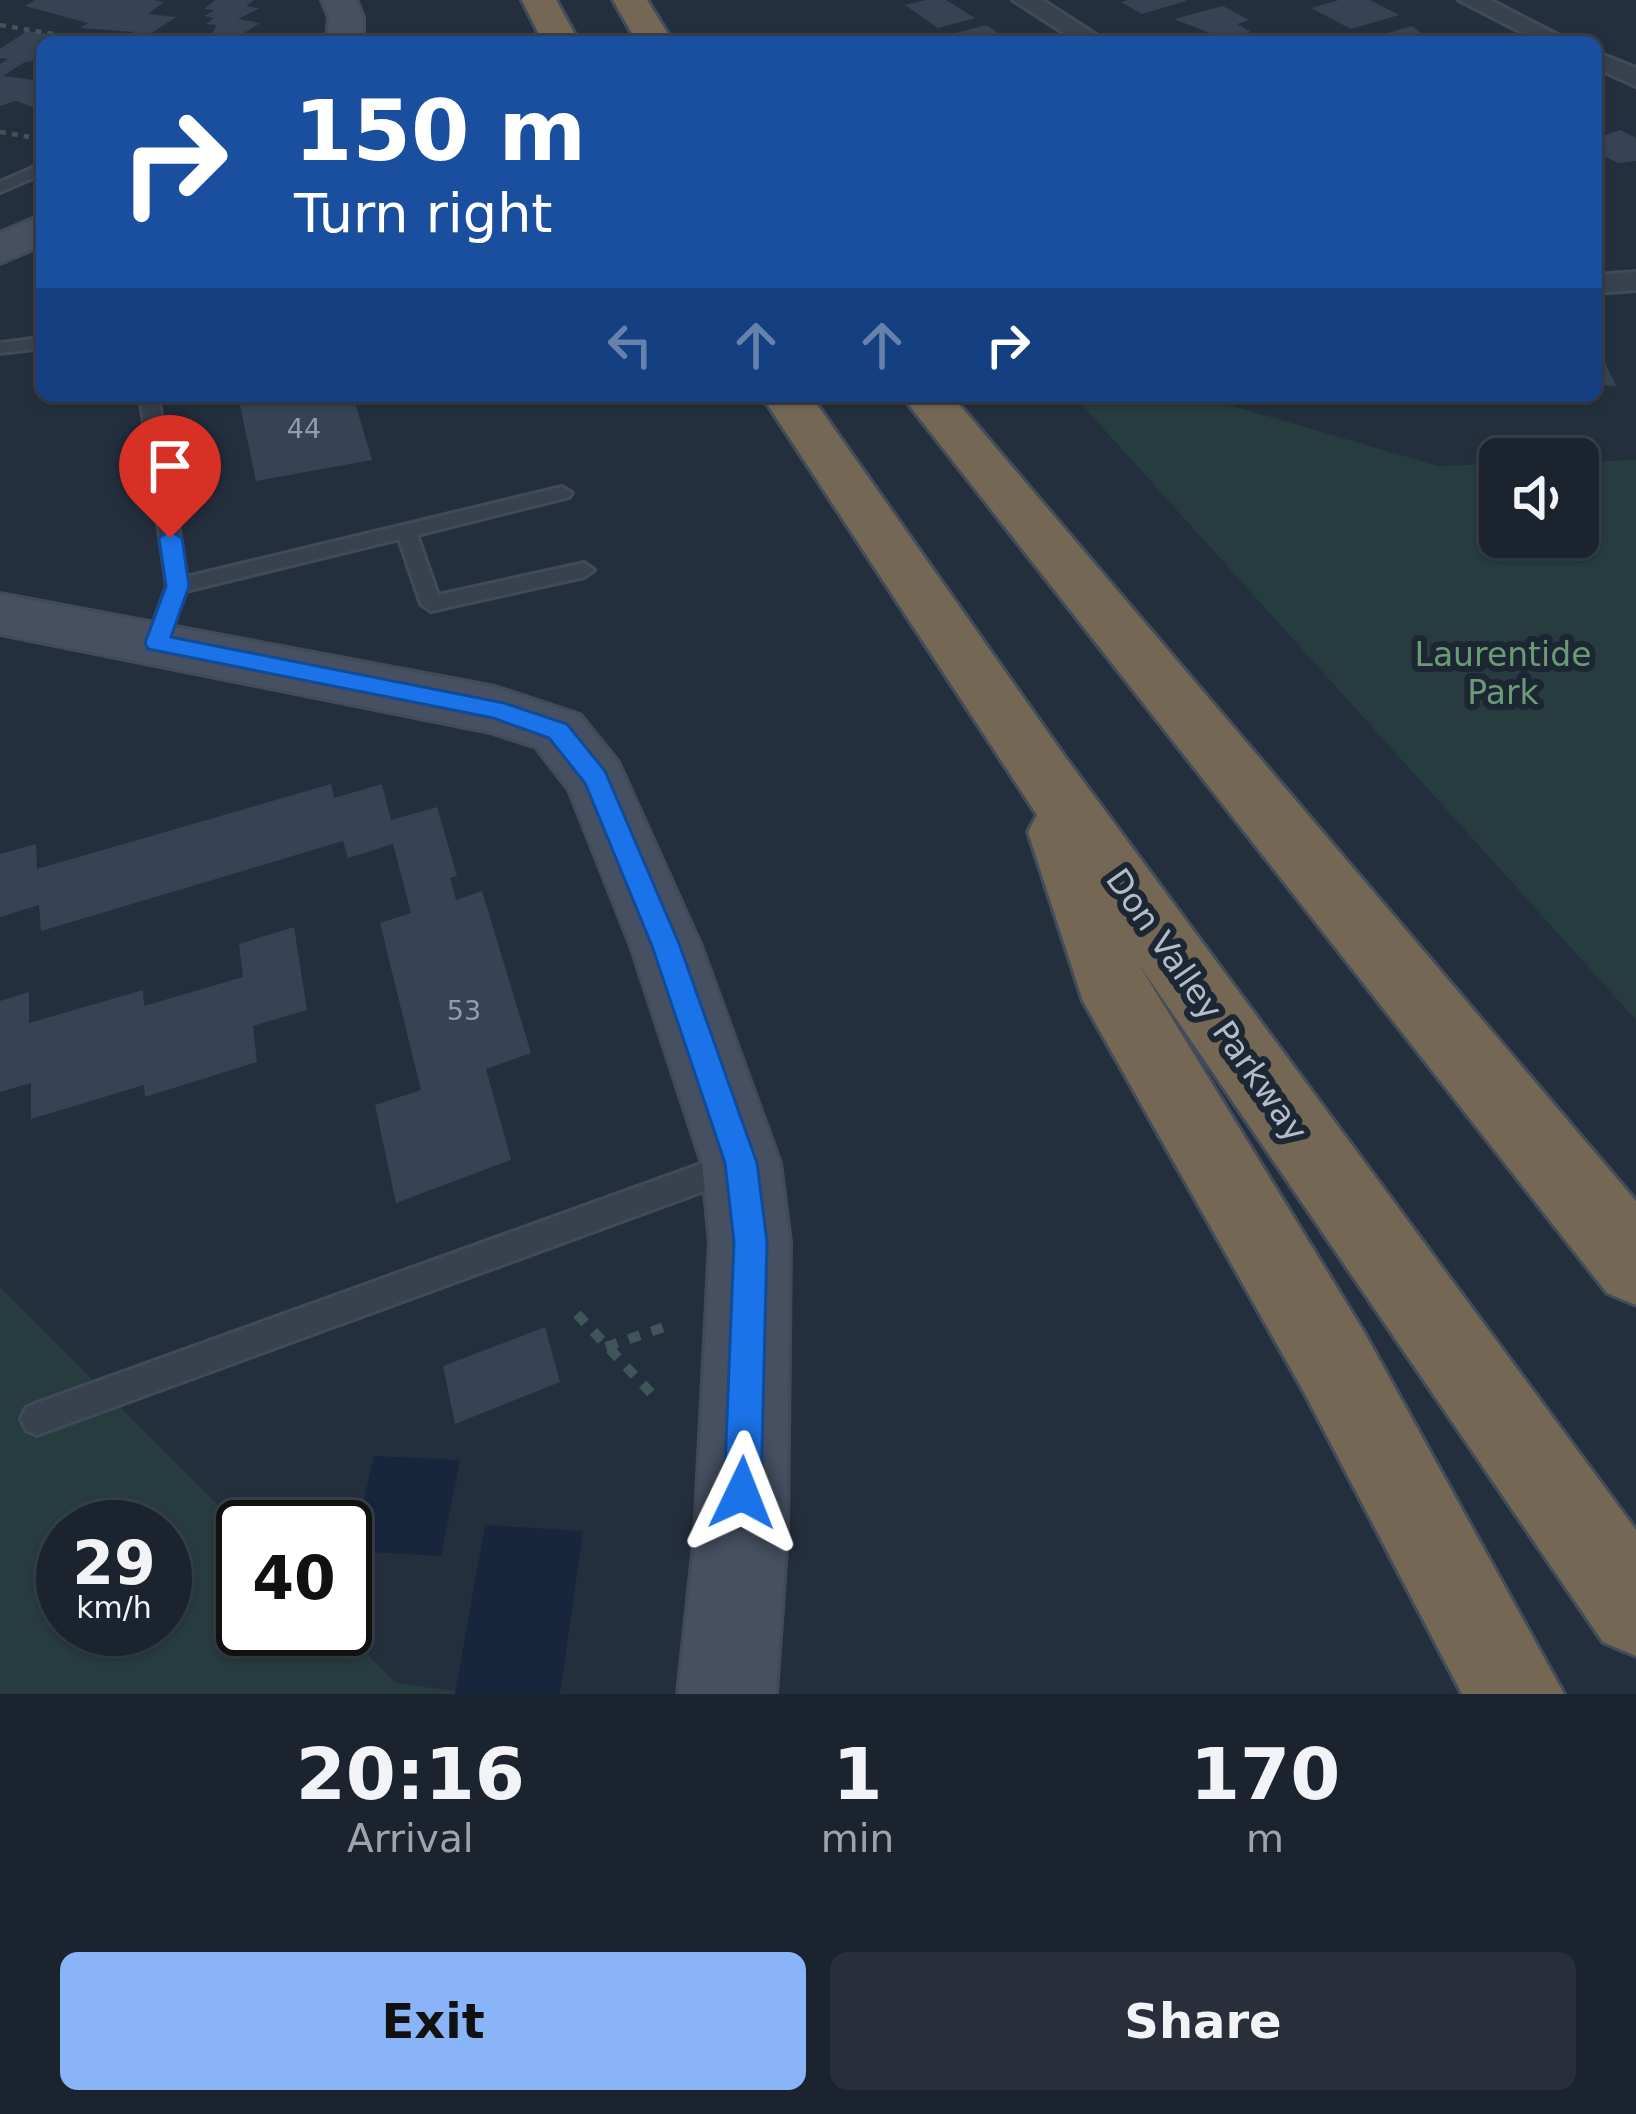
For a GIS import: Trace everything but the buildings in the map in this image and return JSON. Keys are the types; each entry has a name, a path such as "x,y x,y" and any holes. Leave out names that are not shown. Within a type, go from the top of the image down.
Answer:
{"highway":[{"path":"538,0 558,36"},
{"path":"630,0 651,36"},
{"name":"Don Valley Parkway","path":"790,402 1041,771 1636,1609"},
{"path":"931,402 1636,1264"},
{"path":"1041,771 1108,979 1334,1362 1515,1694"},
{"path":"1448,1034 1636,1206"}],"street":[{"path":"338,0 346,17 345,36"},
{"path":"1025,0 1085,36"},
{"path":"1471,0 1546,36"},
{"path":"1602,62 1636,78"},
{"path":"1602,284 1636,281"},
{"path":"0,614 167,614 558,731 596,778 666,946 741,1163 750,1264 741,1535 727,1694"}],"lane":[{"path":"0,188 36,171"},
{"path":"0,348 36,345"},
{"path":"149,402 167,614 405,529 562,493"},
{"path":"405,529 431,604 584,570"},
{"path":"37,1419 741,1163"}],"path":[{"path":"0,26 63,36"},
{"path":"0,132 36,139"},
{"path":"577,1314 650,1393"},
{"path":"606,1347 664,1327"}],"green space":[{"name":"Laurentide Park","path":"1079,402 1219,402 1438,466 1479,465 1479,558 1599,558 1599,461 1636,460 1636,1020"},
{"path":"0,1287 216,1503 216,1656 369,1656 396,1683 476,1694 0,1694"}],"water":[{"path":"374,1456 460,1460 441,1556 372,1552 372,1500 363,1500"},
{"path":"485,1525 583,1531 560,1694 455,1694"}],"route":[{"path":"170,538 177,586 157,643 495,710 558,731 596,778 666,946 741,1163 750,1242 742,1493"}]}
